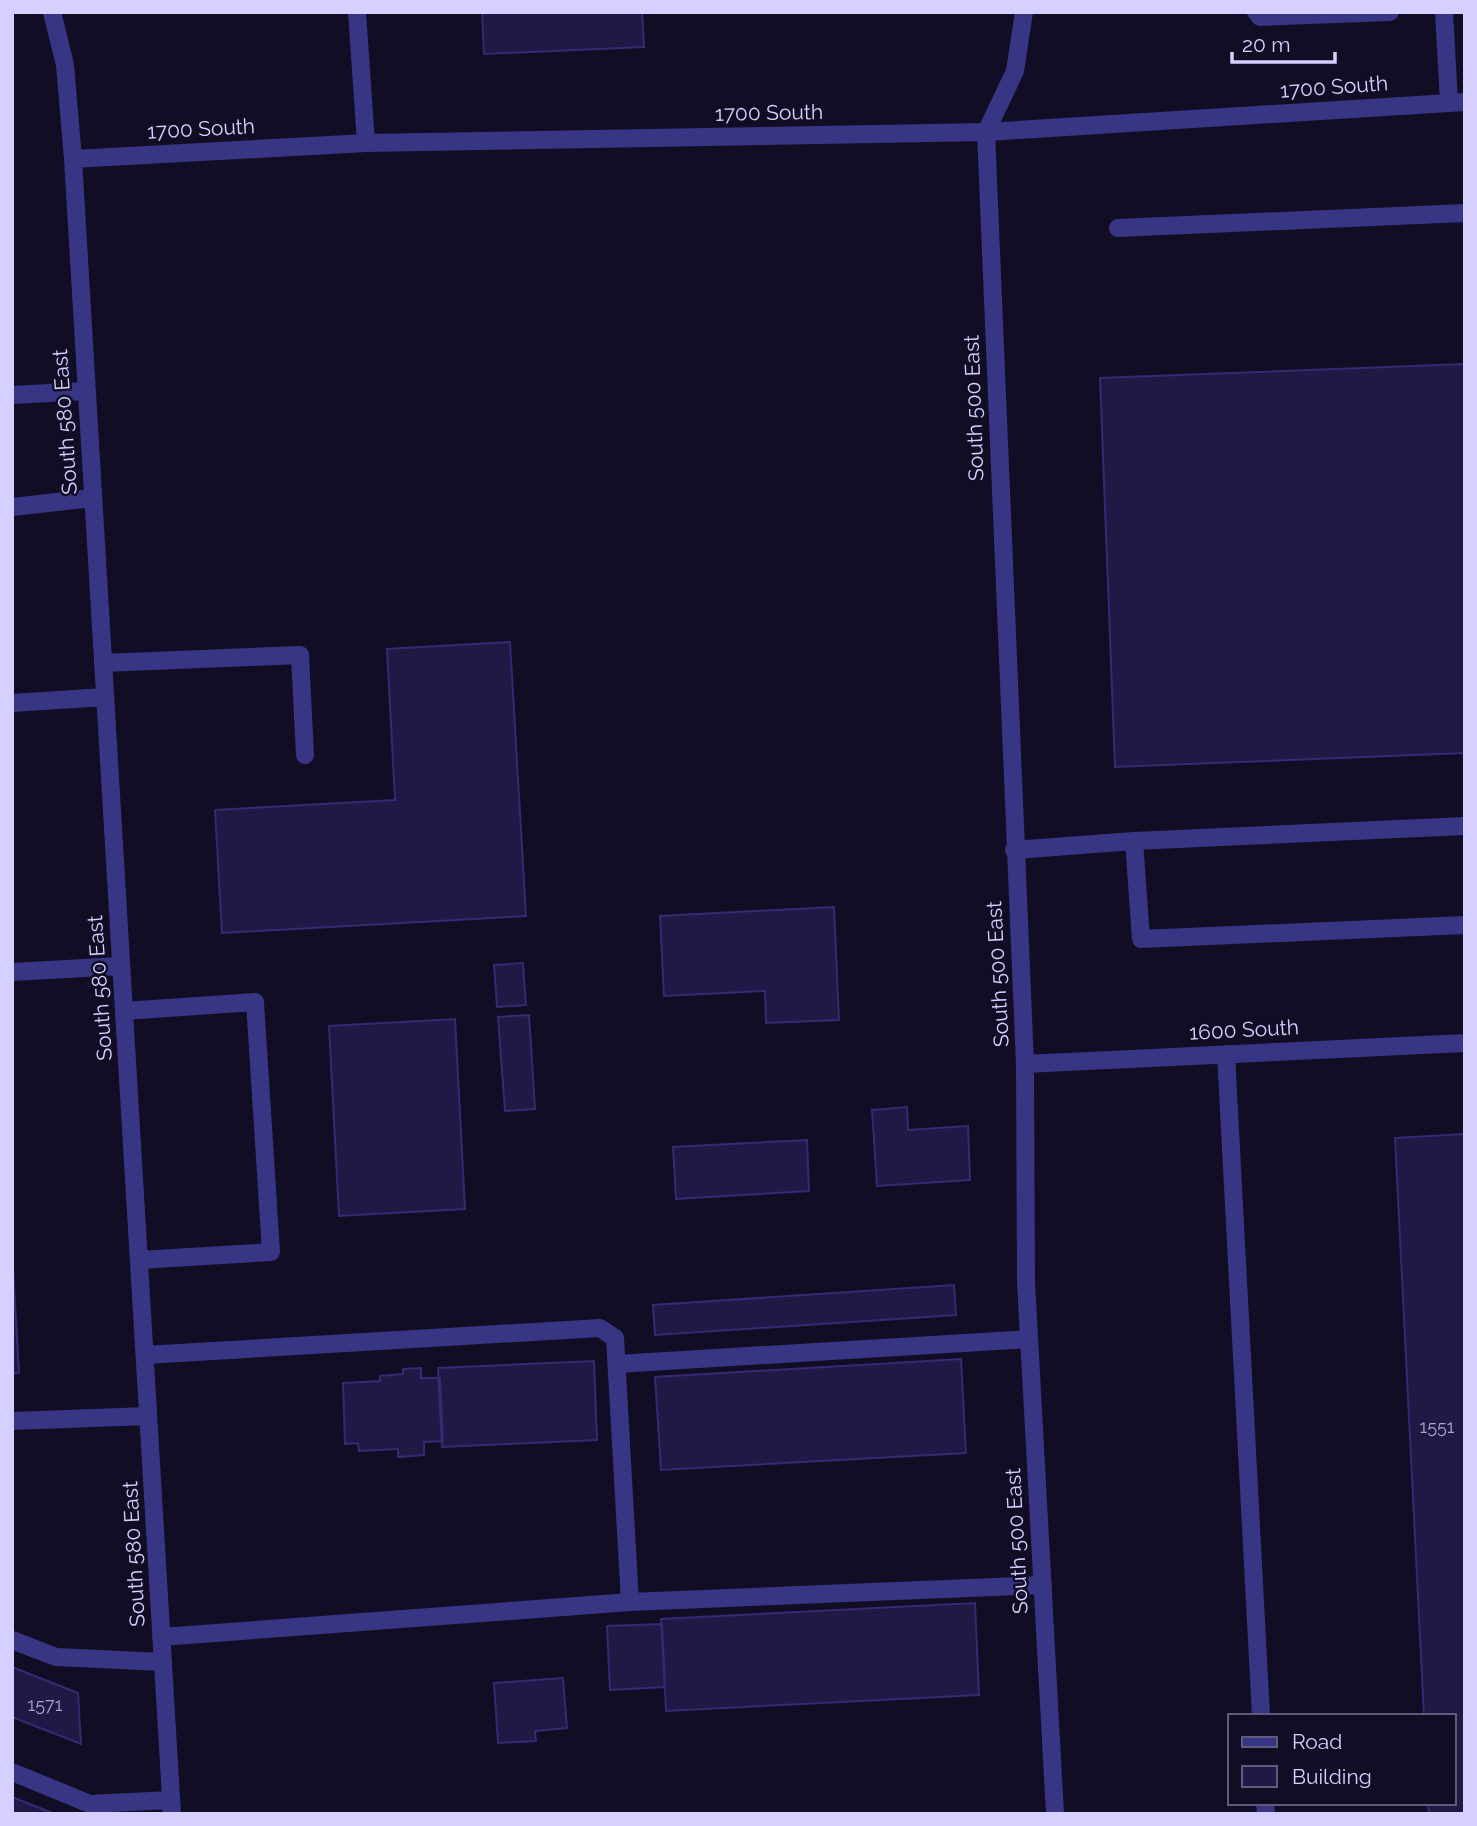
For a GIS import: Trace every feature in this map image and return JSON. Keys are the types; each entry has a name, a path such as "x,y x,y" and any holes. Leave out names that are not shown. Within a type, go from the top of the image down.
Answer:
{"street":[{"name":"South 580 East","path":"52,12 65,65 73,159 172,1807"},
{"path":"357,12 366,143"},
{"path":"985,132 1016,71 1024,12"},
{"path":"1256,12 1260,18 1390,12"},
{"path":"1444,12 1457,102"},
{"name":"1700 South","path":"73,159 366,143 985,132 1457,102"},
{"name":"South 500 East","path":"985,132 1025,1063 1029,1339 1055,1814"},
{"path":"1118,228 1465,214"},
{"path":"12,395 86,391"},
{"path":"12,507 93,498"},
{"path":"103,663 300,656 305,755"},
{"path":"12,703 105,697"},
{"path":"1014,850 1134,841 1465,826"},
{"path":"1134,841 1141,939 1465,925"},
{"path":"12,972 121,966"},
{"path":"124,1011 255,1002 271,1252 139,1260"},
{"name":"1600 South","path":"1025,1063 1465,1043"},
{"path":"1226,1054 1261,1714"},
{"path":"145,1355 600,1328 615,1338 630,1602"},
{"path":"617,1364 1029,1339"},
{"path":"12,1421 148,1416"},
{"path":"162,1637 630,1602 1043,1585"},
{"path":"12,1640 56,1657 163,1662"},
{"path":"12,1772 90,1804 172,1807"}],"building":[{"path":"482,12 642,12 644,47 484,54"},
{"path":"1465,364 1465,753 1115,767 1100,378"},
{"path":"510,642 526,916 222,933 215,810 395,800 387,649"},
{"path":"834,907 839,1020 766,1023 765,991 664,996 660,916"},
{"path":"523,963 526,1005 497,1007 494,965"},
{"path":"529,1015 535,1109 505,1111 498,1017"},
{"path":"455,1019 465,1209 339,1216 329,1026"},
{"path":"907,1107 908,1130 968,1126 970,1180 877,1186 872,1110"},
{"path":"1465,1134 1465,1814 1429,1814 1428,1805 1456,1805 1456,1714 1424,1714 1395,1138"},
{"path":"807,1140 809,1191 676,1199 673,1147"},
{"path":"12,1250 19,1373 12,1374"},
{"path":"954,1285 956,1315 655,1335 653,1305"},
{"path":"961,1359 966,1453 661,1470 655,1377"},
{"path":"594,1361 597,1440 442,1447 438,1368"},
{"path":"421,1368 421,1378 440,1378 443,1441 424,1442 424,1455 398,1457 398,1449 359,1451 358,1443 345,1444 343,1383 380,1381 380,1376 403,1374 403,1369"},
{"path":"975,1603 979,1695 666,1711 661,1619"},
{"path":"662,1624 665,1687 610,1690 607,1626"},
{"path":"12,1667 78,1693 81,1744 12,1717"},
{"path":"563,1678 567,1728 535,1731 536,1741 498,1743 494,1683"},
{"path":"12,1797 55,1814 12,1814"}]}
